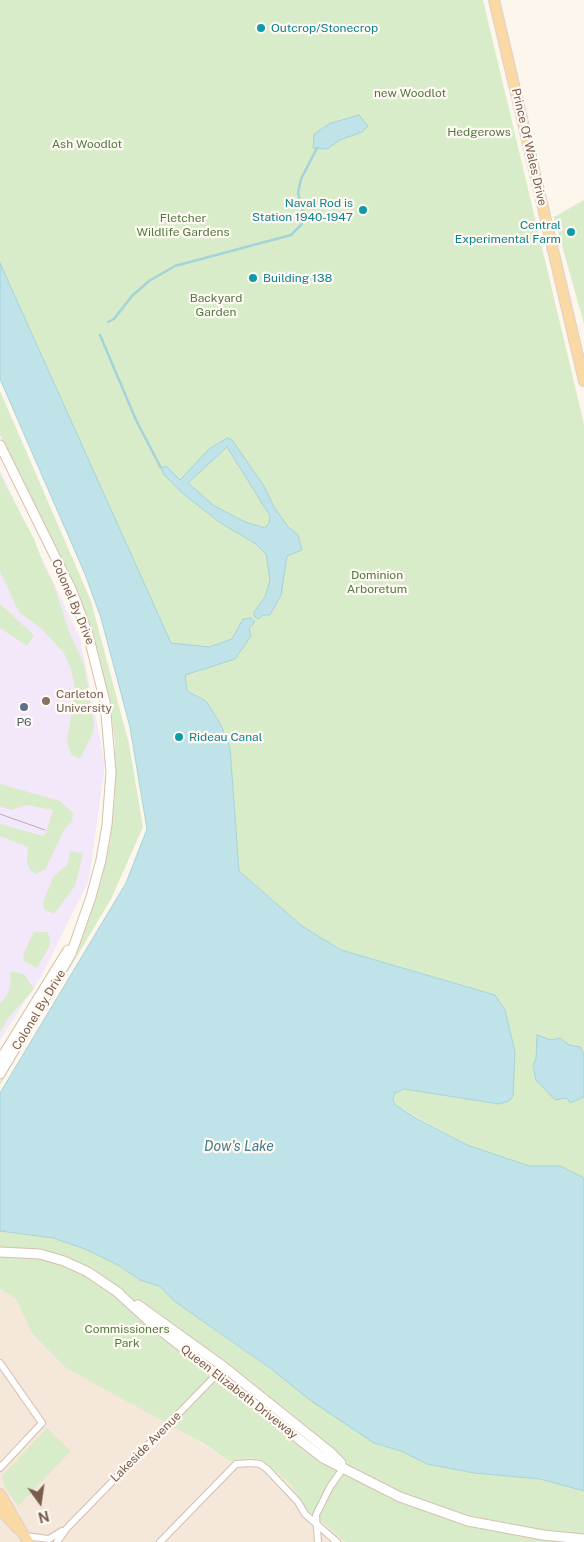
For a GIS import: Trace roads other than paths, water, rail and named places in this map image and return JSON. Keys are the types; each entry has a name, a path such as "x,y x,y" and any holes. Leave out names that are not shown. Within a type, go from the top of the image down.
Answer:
{"main road":[{"name":"Prince Of Wales Drive","path":"494,0 584,381"},
{"name":"Colonel By Drive","path":"0,445 83,618 98,666 106,712 111,772 107,825 95,885 66,964 0,1074"},
{"name":"Colonel By Drive","path":"0,1060 73,944"},
{"name":"Queen Elizabeth Driveway","path":"0,1252 40,1254 64,1260 88,1272 159,1318 224,1367 330,1452 344,1467"},
{"name":"Queen Elizabeth Driveway","path":"116,1291 150,1322 323,1458 400,1496 468,1522 534,1534 584,1539"},
{"path":"0,1494 26,1539"},
{"path":"0,1509 26,1539"}],"street":[{"path":"0,1363 42,1423 0,1468"},
{"name":"Lakeside Avenue","path":"57,1542 67,1528 224,1367"},
{"path":"160,1542 236,1464 243,1463 260,1464 267,1469 318,1525 337,1542"},
{"path":"318,1542 316,1515 321,1503 344,1467"},
{"name":"Lakeside Avenue","path":"26,1539 49,1539 67,1528"}],"water":[{"path":"359,115 368,126 362,132 340,140 327,149 313,148 314,134 331,123"},
{"name":"Dow's Lake","path":"0,263 171,643 209,647 232,639 243,619 251,618 255,622 249,628 251,636 235,659 185,675 187,691 206,701 221,725 230,748 239,871 302,926 341,950 495,995 505,1010 515,1052 513,1096 509,1101 499,1104 404,1089 395,1093 393,1099 395,1105 467,1145 529,1166 560,1166 584,1178 584,1491 540,1479 474,1473 427,1464 401,1451 374,1443 310,1400 271,1369 174,1301 159,1286 140,1280 118,1265 85,1249 53,1238 0,1231 0,1093 126,883 147,829 130,727 101,618 85,574 0,379"},
{"path":"227,438 232,440 264,486 274,507 288,527 298,535 302,550 287,556 281,595 270,615 263,615 258,619 254,616 254,612 265,597 270,580 266,554 256,544 219,522 181,492 164,475 161,468 166,466 180,480 209,449","holes":["227,447 270,516 269,523 265,528 245,522 213,505 188,483"]},
{"path":"537,1035 551,1040 560,1038 569,1045 580,1047 584,1054 584,1097 570,1103 567,1098 555,1100 536,1080 533,1066 536,1059"}],"waterway":[{"path":"108,322 114,319 132,296 149,281 175,266 291,235 301,225 304,215 298,193 301,179 317,148"},
{"path":"100,335 136,420 161,468"}],"tram line":[{"path":"0,814 45,830"}],"place":[{"name":"Outcrop/Stonecrop","path":"261,28"},
{"name":"Naval Rod is Station 1940-1947","path":"363,210"},
{"name":"Central Experimental Farm","path":"571,232"},
{"name":"Building 138","path":"253,278"},
{"name":"Carleton University","path":"46,701"},
{"name":"P6","path":"24,707"},
{"name":"Rideau Canal","path":"179,737"}],"park label":[{"name":"new Woodlot","path":"410,93"},
{"name":"Hedgerows","path":"479,132"},
{"name":"Ash Woodlot","path":"87,144"},
{"name":"Fletcher Wildlife Gardens","path":"183,225"},
{"name":"Backyard Garden","path":"216,305"},
{"name":"Dominion Arboretum","path":"377,582"},
{"name":"Commissioners Park","path":"127,1336"}]}
